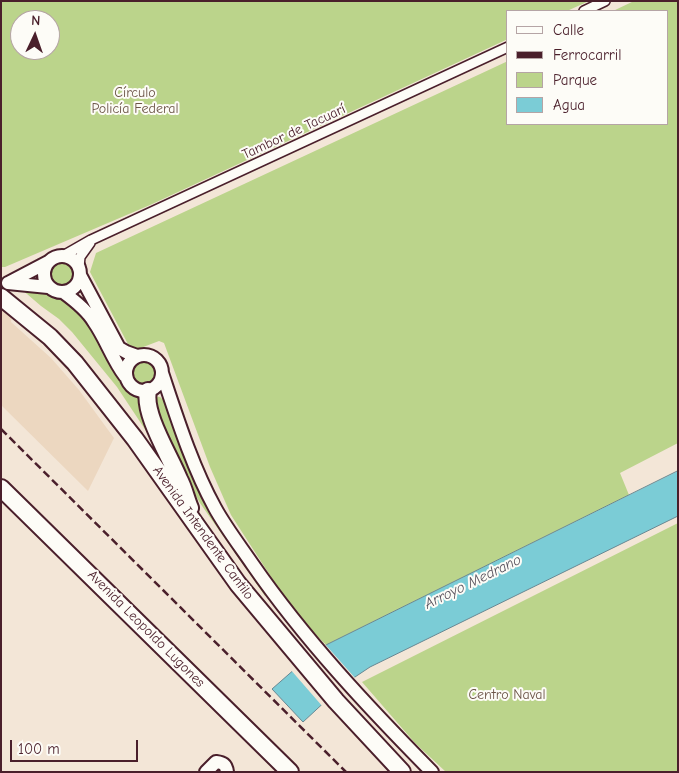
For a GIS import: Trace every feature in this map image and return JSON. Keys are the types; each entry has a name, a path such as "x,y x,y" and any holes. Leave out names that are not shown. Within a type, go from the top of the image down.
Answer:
{"highway":[{"name":"Avenida Intendente Cantilo","path":"1,297 50,337 89,380 135,439 238,584 336,700 402,772"},
{"path":"150,390 146,398 150,414 180,480 195,525"},
{"name":"Avenida Leopoldo Lugones","path":"1,488 290,772"}],"street":[{"path":"586,10 606,1"},
{"name":"Tambor de Tacuarí","path":"63,256 91,240 507,47"},
{"path":"63,292 75,301 94,321 116,364 133,389 140,392 150,390 158,385 162,373 161,366 152,356 137,356 119,348 79,271 72,259 63,256 52,258 48,262 8,283 48,287 58,292 73,288 79,280 79,271 80,257 91,240"},
{"path":"48,262 44,272 45,282 48,287"},
{"path":"125,376 130,360 137,356"},
{"name":"Avenida Intendente Cantilo","path":"162,373 190,451 214,508 276,598 317,648 432,772"},
{"path":"150,390 164,394 173,404"},
{"path":"206,772 216,762 223,763 227,767 227,772"}],"shaded area":[{"path":"1,303 13,310 11,322 51,358 79,390 114,438 88,491 1,405"}],"green space":[{"name":"Círculo Policía Federal","path":"1,1 589,1 569,10 507,10 507,39 150,205 5,267 1,267"},
{"path":"634,1 678,1 678,443 620,473 629,495 326,645 282,594 231,515 210,467 164,343 159,341 138,349 129,346 90,272 96,253 507,61 507,125 669,125 669,10 615,10"},
{"path":"61,260 71,264 75,274 71,284 61,288 51,284 47,274 51,264"},
{"path":"20,288 45,290 70,301 97,334 123,385 131,393 142,397 158,449 117,387 72,332 59,319"},
{"path":"143,360 153,364 157,374 153,384 143,388 133,384 129,374 133,364"},
{"path":"154,396 160,397 166,402 236,551 266,594 265,596 200,503 182,472 150,398"},
{"name":"Centro Naval","path":"678,523 678,772 446,772 415,743 362,682"}],"water":[{"name":"Arroyo Medrano","path":"678,471 678,516 370,667 343,685 303,722 272,689 313,653 326,645"}],"pier":[{"path":"324,643 356,679 345,686 323,707 290,669 311,651"}],"railway":[{"path":"1,429 346,772"}]}
